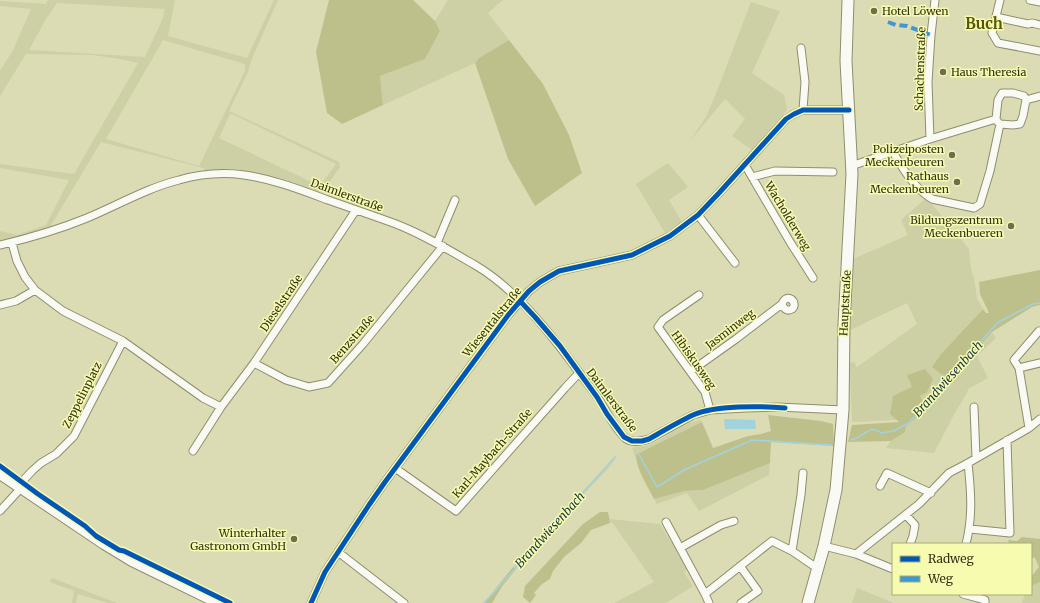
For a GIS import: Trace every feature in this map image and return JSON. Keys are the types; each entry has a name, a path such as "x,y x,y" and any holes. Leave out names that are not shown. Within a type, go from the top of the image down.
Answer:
{"main road":[{"name":"Hauptstraße","path":"808,603 824,546 836,490 843,410 844,324 852,165 846,61 848,0"},
{"path":"0,474 96,539 132,561 218,603"}],"street":[{"name":"Schachenstraße","path":"930,139 928,82 935,0"},
{"path":"1000,0 992,33 998,43 1040,51"},
{"path":"996,17 1040,25"},
{"path":"802,48 805,82 804,110"},
{"path":"852,165 930,139 998,122 1013,125 1020,124 1026,100 1024,96 1013,93 1002,93 998,100 998,122 990,171 980,204 974,208 932,199 926,195 905,174 893,152"},
{"path":"1026,100 1040,96"},
{"name":"Wiesentalstraße","path":"311,603 325,572 368,505 502,322 529,291 540,282 559,272 632,255 670,236 698,215 786,120 794,114 804,110 849,110"},
{"name":"Wacholderweg","path":"745,165 813,278"},
{"path":"752,177 775,171 832,172"},
{"name":"Daimlerstraße","path":"0,245 12,243 55,230 87,218 124,200 162,185 199,176 243,174 274,181 397,225 440,245 485,271 535,317 560,346 624,437 632,441 642,441 693,415 710,410 778,407 843,410"},
{"name":"Benzstraße","path":"254,363 286,380 309,387 328,383 363,344 440,245 455,200"},
{"name":"Dieselstraße","path":"193,451 221,407 254,363 356,210"},
{"path":"698,215 735,263"},
{"path":"12,243 17,261 34,290 63,311 123,341 203,398 221,407"},
{"path":"0,305 16,301 34,290"},
{"name":"Hibiskusweg","path":"698,295 663,320 658,327 705,392 710,410"},
{"name":"Jasminweg","path":"691,371 782,304"},
{"path":"1029,428 1019,368 1014,360 1039,331"},
{"name":"Zeppelinplatz","path":"0,511 32,471 41,463 56,454 74,436 123,341"},
{"path":"1019,368 1040,363"},
{"name":"Karl-Maybach-Straße","path":"395,468 456,511 579,373"},
{"path":"974,407 976,458"},
{"path":"856,554 919,504 949,473 1029,428 1040,419"},
{"path":"970,529 1010,533 1007,440"},
{"path":"966,543 970,529 971,496 968,463"},
{"path":"792,551 801,495 802,473"},
{"path":"880,486 887,473 931,492"},
{"path":"906,515 915,525 910,543"},
{"path":"680,548 721,524 734,521"},
{"path":"666,522 709,603"},
{"path":"705,594 772,541 792,551 818,568"},
{"path":"824,546 856,554 892,569"},
{"path":"338,552 404,603"},
{"path":"740,566 758,591 741,603"},
{"path":"967,595 985,600 985,603"}],"green space":[{"path":"48,0 175,0 168,36 247,58 274,0 278,0 251,61 248,72 229,111 339,162 340,167 323,191 318,192 245,171 205,171 200,167 101,142 50,227 0,242 0,231 17,235 46,225 69,180 0,168 0,164 74,174 138,63 93,55 26,54 0,96 0,71 13,50 31,9 0,6 0,1 46,4","holes":["57,3 165,9 163,18 145,57 29,50 46,19","163,40 245,64 245,71 199,166 106,139","230,114 336,164 320,186 219,138"]},
{"path":"329,0 413,0 435,21 440,31 425,59 380,76 383,105 342,124 327,113 316,52"},
{"path":"448,0 503,0 488,13 509,40 479,58 475,63 383,105 380,76 425,59 440,31 435,21"},
{"path":"751,2 780,11 752,73 784,95 787,110 752,150 732,136 745,119 725,99 689,142 706,117"},
{"path":"509,40 543,84 569,135 582,173 535,206 508,159 475,63 479,58"},
{"path":"668,163 688,187 669,200 682,222 665,233 636,184"},
{"path":"925,199 931,203 969,249 971,269 977,298 983,309 941,354 932,367 948,377 969,358 992,332 996,338 977,356 988,378 968,389 934,453 886,448 891,441 905,432 906,426 915,419 925,405 920,396 912,387 890,414 898,420 852,422 849,363 854,362 857,367 917,324 907,303 850,330 853,259 908,235 901,220"},
{"path":"1040,270 1040,305 1032,307 992,332 969,358 948,377 932,367 941,354 983,309 986,313 989,313 980,294 979,282"},
{"path":"925,369 933,379 927,392 920,396 925,405 915,419 906,426 905,432 891,441 848,442 852,425 899,422 890,414 893,396 912,387 907,375"},
{"path":"768,415 821,421 833,424 834,446 771,442 770,463 703,490 684,491 654,499 640,472 636,455 702,422 713,448 748,436 771,431"},
{"path":"701,420 702,422 636,455 637,462 632,448 650,444 682,426"},
{"path":"616,455 615,459 607,470 563,515 516,569 513,567"},
{"path":"770,463 769,475 699,511 687,493 657,504 654,499 684,491 703,490"},
{"path":"600,512 608,512 610,523 591,530 581,543 564,557 553,571 550,579 542,584 534,593 536,595 530,603 523,597 525,586 583,524"},
{"path":"609,519 660,524 671,542 674,543 677,548 677,553 680,558 683,559 688,569 684,572 693,586 666,603 614,603 654,582 612,522 610,523"},
{"path":"1022,537 1040,539 1040,582 1032,586 1032,576 1039,567 1035,558 1032,557 1032,543 1009,543 1008,540 1017,541"},
{"path":"513,567 516,569 503,585 492,603 484,603"},
{"path":"52,578 117,603 108,603 78,594 76,603 72,603 74,591 50,582"},
{"path":"1040,582 1040,603 1022,603 1025,595 1032,595 1032,586"},
{"path":"857,588 894,603 852,603"}],"water":[{"path":"724,419 755,420 756,429 725,429"}],"waterway":[{"name":"Brandwiesenbach","path":"851,440 870,430 875,430 881,433 894,431 908,423 919,413 997,323 1033,304 1040,303"},
{"name":"Brandwiesenbach","path":"638,453 657,487 684,470 752,440 832,445"},
{"name":"Brandwiesenbach","path":"484,603 615,457"}],"marked path":[{"path":"888,22 896,25 907,26 931,35"}],"cycle path":[{"path":"311,603 325,572 385,482 509,314 529,291 540,282 559,271 632,255 670,236 698,215 786,119 794,114 803,110 849,110"},
{"path":"520,301 560,346 624,437 632,441 649,439 693,415 714,409 738,407 785,408"},
{"path":"0,466 85,526 96,536 119,550 124,551 230,603"}],"place":[{"name":"Hotel Löwen","path":"874,11"},
{"name":"Haus Theresia","path":"943,72"},
{"name":"Polizeiposten Meckenbeuren","path":"952,155"},
{"name":"Rathaus Meckenbeuren","path":"957,182"},
{"name":"Bildungszentrum Meckenbueren","path":"1011,226"},
{"name":"Winterhalter Gastronom GmbH","path":"294,539"}],"district":[{"name":"Buch","path":"984,24"}]}
